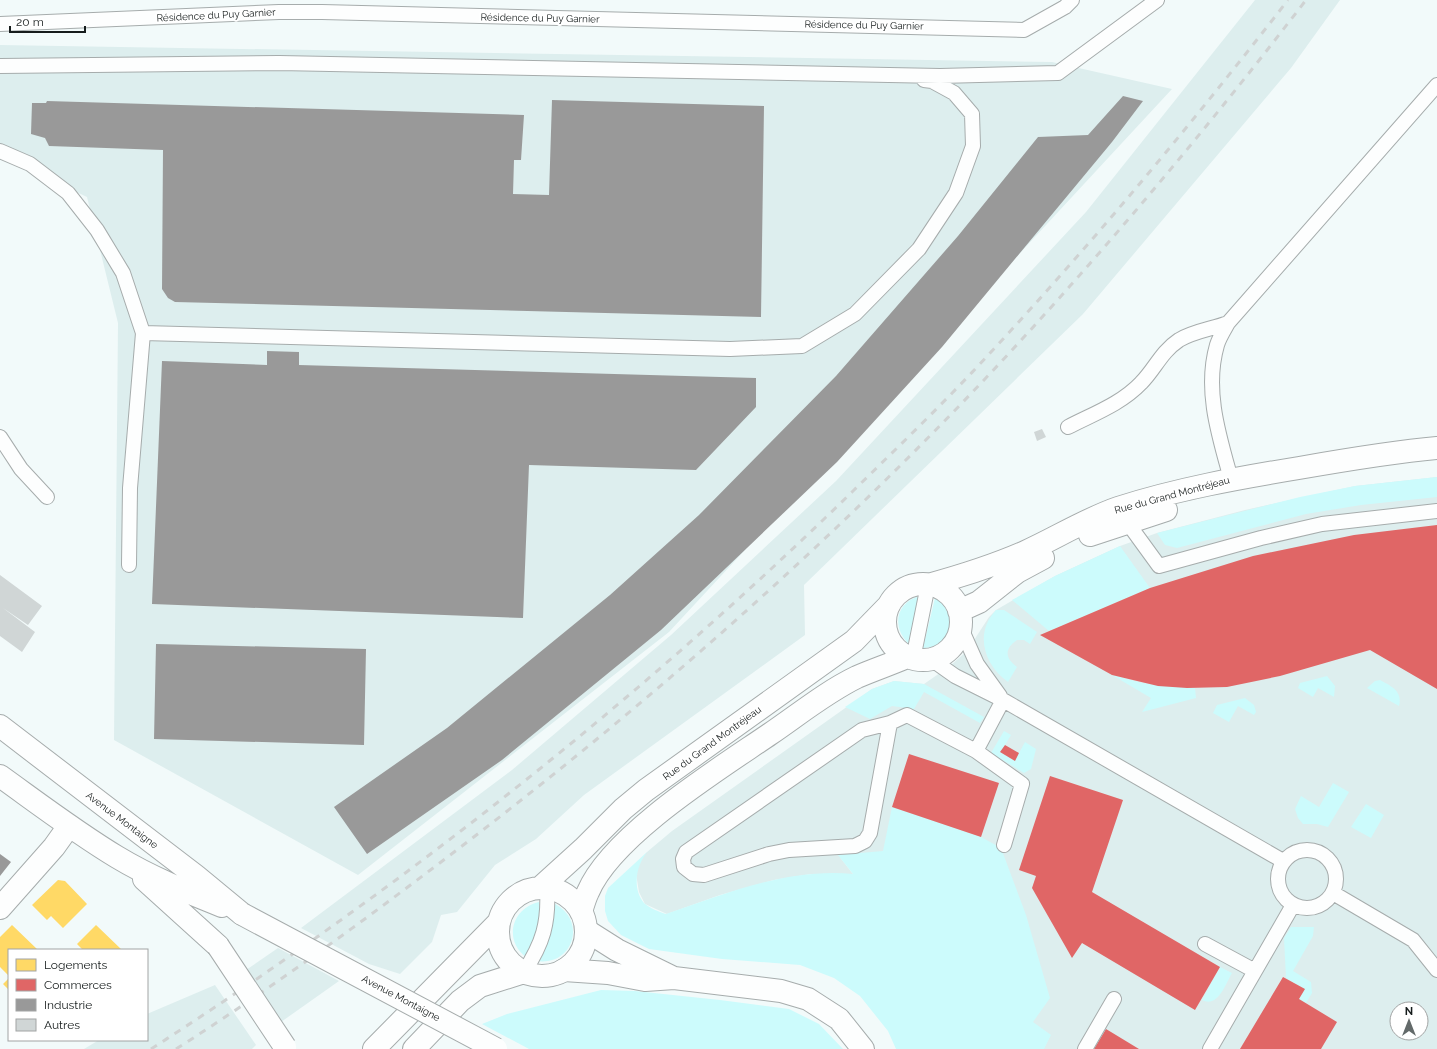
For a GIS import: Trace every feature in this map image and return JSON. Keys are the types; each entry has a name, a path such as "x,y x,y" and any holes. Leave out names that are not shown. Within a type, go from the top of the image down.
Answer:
{"street":[{"name":"Rue du Grand Montréjeau","path":"374,1049 499,922 505,909 514,898 526,891 544,888 622,809 646,790 854,641 896,596 905,589 916,585 928,585 990,566 1118,508 1230,479 1334,462 1437,448"},
{"name":"Rue du Grand Montréjeau","path":"928,585 945,591 954,600 960,619 1017,572 1065,546 1096,532 1177,506 1233,493 1334,462"},
{"path":"889,605 885,623 887,635 897,650 917,658"},
{"path":"499,922 499,937 502,951 511,963 524,972 544,976 564,970 575,961 583,950 584,922 588,891 604,867 640,829 664,809 737,756 819,700 856,678 917,658 943,655 953,646 960,619"},
{"name":"Avenue Montaigne","path":"0,726 196,876 242,914"},
{"name":"Avenue Montaigne","path":"0,776 69,826 118,858 186,891 242,914 496,1049"},
{"path":"0,908 54,847 69,826"},
{"path":"118,858 218,946 285,1048"},
{"path":"544,888 556,890 571,898 584,922 617,950 674,978"},
{"path":"564,970 608,973 645,980 674,978 781,991 808,998 839,1019 863,1049"},
{"path":"414,1049 460,1001 480,986 524,972"}],"lane":[{"name":"Résidence du Puy Garnier","path":"0,24 279,12 322,12 1024,30 1064,7 1072,0"},
{"path":"0,66 279,63 848,75 940,76 1058,74 1157,0"},
{"path":"143,333 730,349 802,346 855,314 919,249 956,193 974,146 972,114 954,93 932,81 909,78 848,75"},
{"path":"1230,479 1214,409 1212,388 1216,349 1228,323 1437,85"},
{"path":"0,151 30,164 68,193 97,230 123,273 143,333 130,488 129,566"},
{"path":"1068,427 1116,403 1141,383 1160,356 1179,340 1197,332 1228,323"},
{"path":"0,437 21,469 47,497"},
{"path":"1127,522 1159,566 1261,538 1322,524 1437,511"},
{"path":"928,585 917,658 1003,700 1283,861"},
{"path":"960,619 977,664 1003,700"},
{"path":"976,751 1003,700"},
{"path":"890,723 870,833 864,841 855,846 789,850 769,854 704,875 694,874 684,867 683,859 686,852 862,730 890,723 906,715 976,751 1022,784 1004,845"},
{"path":"1301,850 1311,850 1321,853 1330,861 1336,872 1336,883 1333,893 1326,901 1315,907 1304,908 1293,905 1284,898 1278,888 1277,877 1283,861 1291,854 1301,850"},
{"path":"524,972 538,949 546,926 544,888"},
{"path":"1333,893 1413,940 1437,970"},
{"path":"1210,1049 1293,905"},
{"path":"1205,944 1255,971"},
{"path":"1086,1049 1114,999"}],"shaded area":[{"path":"1255,0 1340,0 1291,68 1083,314 804,585 805,635 584,795 536,839 495,865 457,912 441,915 432,942 400,974 369,964 301,928 512,770 671,635 836,481 1086,212"},
{"path":"0,45 1052,62 1172,89 669,632 358,875 114,740 118,323 87,197 0,156"},
{"path":"1437,477 1437,1049 1028,1049 839,856 853,874 811,874 774,880 720,895 667,914 645,904 639,892 636,874 639,861 647,852 672,831 872,689 894,681 924,684 950,666 967,651 989,617 996,610 1055,576 1120,546 1157,533 1245,510 1355,486"},
{"path":"1437,477 1437,497 1361,505 1306,514 1177,548 1165,545 1157,533 1300,497 1355,486"},
{"path":"1120,546 1150,588 1049,631 1012,600 1055,576"},
{"path":"920,596 909,644 903,637 900,630 898,623 899,616 901,609 906,604 912,599"},
{"path":"935,598 943,604 947,612 950,620 949,628 946,636 941,642 933,646 923,648"},
{"path":"996,610 1004,610 1037,632 1030,644 1024,640 1017,640 1008,650 1008,657 1017,667 1008,682 993,667 985,648 985,629 989,619"},
{"path":"1112,675 1142,683 1195,688 1196,698 1142,712 1151,698"},
{"path":"1327,676 1335,686 1334,697 1318,688 1313,697 1298,688 1300,683"},
{"path":"1380,680 1392,687 1398,693 1400,701 1399,706 1367,688 1375,681"},
{"path":"894,681 924,684 984,717 980,723 924,692 914,709 892,706 870,719 845,707 872,689"},
{"path":"1245,698 1254,705 1256,712 1254,715 1238,706 1229,722 1213,713 1217,705"},
{"path":"1004,731 1011,735 1005,745 1019,753 1025,742 1036,749 1031,769 1024,773 991,753"},
{"path":"1333,783 1349,792 1328,827 1317,824 1303,824 1298,818 1295,809 1301,796 1319,807"},
{"path":"1366,804 1384,815 1371,838 1351,827"},
{"path":"892,807 981,837 1001,848 1026,915 1050,998 1033,1022 1051,1035 1044,1049 896,1049 888,1031 860,996 834,978 800,965 722,959 649,949 621,935 608,921 605,911 605,896 608,888 647,852 638,870 638,891 640,897 646,905 666,914 712,898 781,878 829,873 853,874 838,855 883,851"},
{"path":"539,902 539,924 533,943 526,957 519,950 515,942 513,934 514,925 522,911 530,905"},
{"path":"550,902 562,909 569,918 573,928 572,939 568,948 560,956 550,961 536,961"},
{"path":"1291,927 1314,927 1313,936 1293,971 1311,982 1312,993 1306,1003 1299,999 1304,989 1286,978 1284,938"},
{"path":"278,948 339,981 281,1022 246,970"},
{"path":"1220,967 1232,973 1224,989 1217,998 1212,1001 1208,1002 1202,1000"},
{"path":"215,985 256,1045 252,1049 84,1049 97,1041 148,1041 148,1014"},
{"path":"601,990 635,991 789,1009 819,1024 843,1049 529,1049 482,1024 507,1014"}],"building: Logements":[{"path":"58,880 65,881 87,904 63,928 51,916 47,920 32,905"},
{"path":"12,925 37,949 8,949 8,975 0,967 0,937"},
{"path":"96,925 121,949 82,949 77,944"},
{"path":"8,979 8,989 3,984"}],"building: Commerces":[{"path":"1437,525 1437,689 1370,650 1280,676 1227,687 1187,688 1158,686 1112,675 1040,635 1150,588 1253,556 1354,535"},
{"path":"1005,745 1019,753 1015,761 1000,752"},
{"path":"909,754 999,783 981,837 892,807"},
{"path":"1050,776 1123,800 1092,892 1220,967 1195,1010 1082,943 1072,958 1032,888 1036,876 1019,870"},
{"path":"1283,977 1305,989 1299,999 1337,1022 1321,1049 1240,1049"},
{"path":"1106,1029 1111,1032 1139,1049 1094,1049"}],"building: Industrie":[{"path":"1123,96 1143,101 1112,142 942,347 837,462 661,630 502,760 367,854 334,807 447,728 610,595 699,515 836,376 958,236 1038,137 1088,135"},
{"path":"552,100 764,106 761,317 175,302 168,298 162,289 163,150 49,146 45,138 31,134 32,103 46,103 47,101 524,115 521,160 514,160 513,194 549,195"},
{"path":"267,351 299,352 299,365 756,378 756,407 696,470 529,465 523,618 152,604 162,361 267,365"},
{"path":"156,644 366,649 364,745 154,739"},
{"path":"0,854 11,862 0,876"}],"building: Autres":[{"path":"1042,429 1046,437 1037,441 1034,432"},
{"path":"0,575 42,606 28,625 3,608 35,632 22,652 0,636"}],"railway":[{"path":"151,1049 245,987 337,923 516,788 603,717 688,644 772,568 940,405 1030,309 1144,179 1288,0"},
{"path":"176,1049 249,1001 357,925 533,791 673,675 808,555 937,428 1000,363 1080,275 1158,185 1270,47 1306,0"}]}
